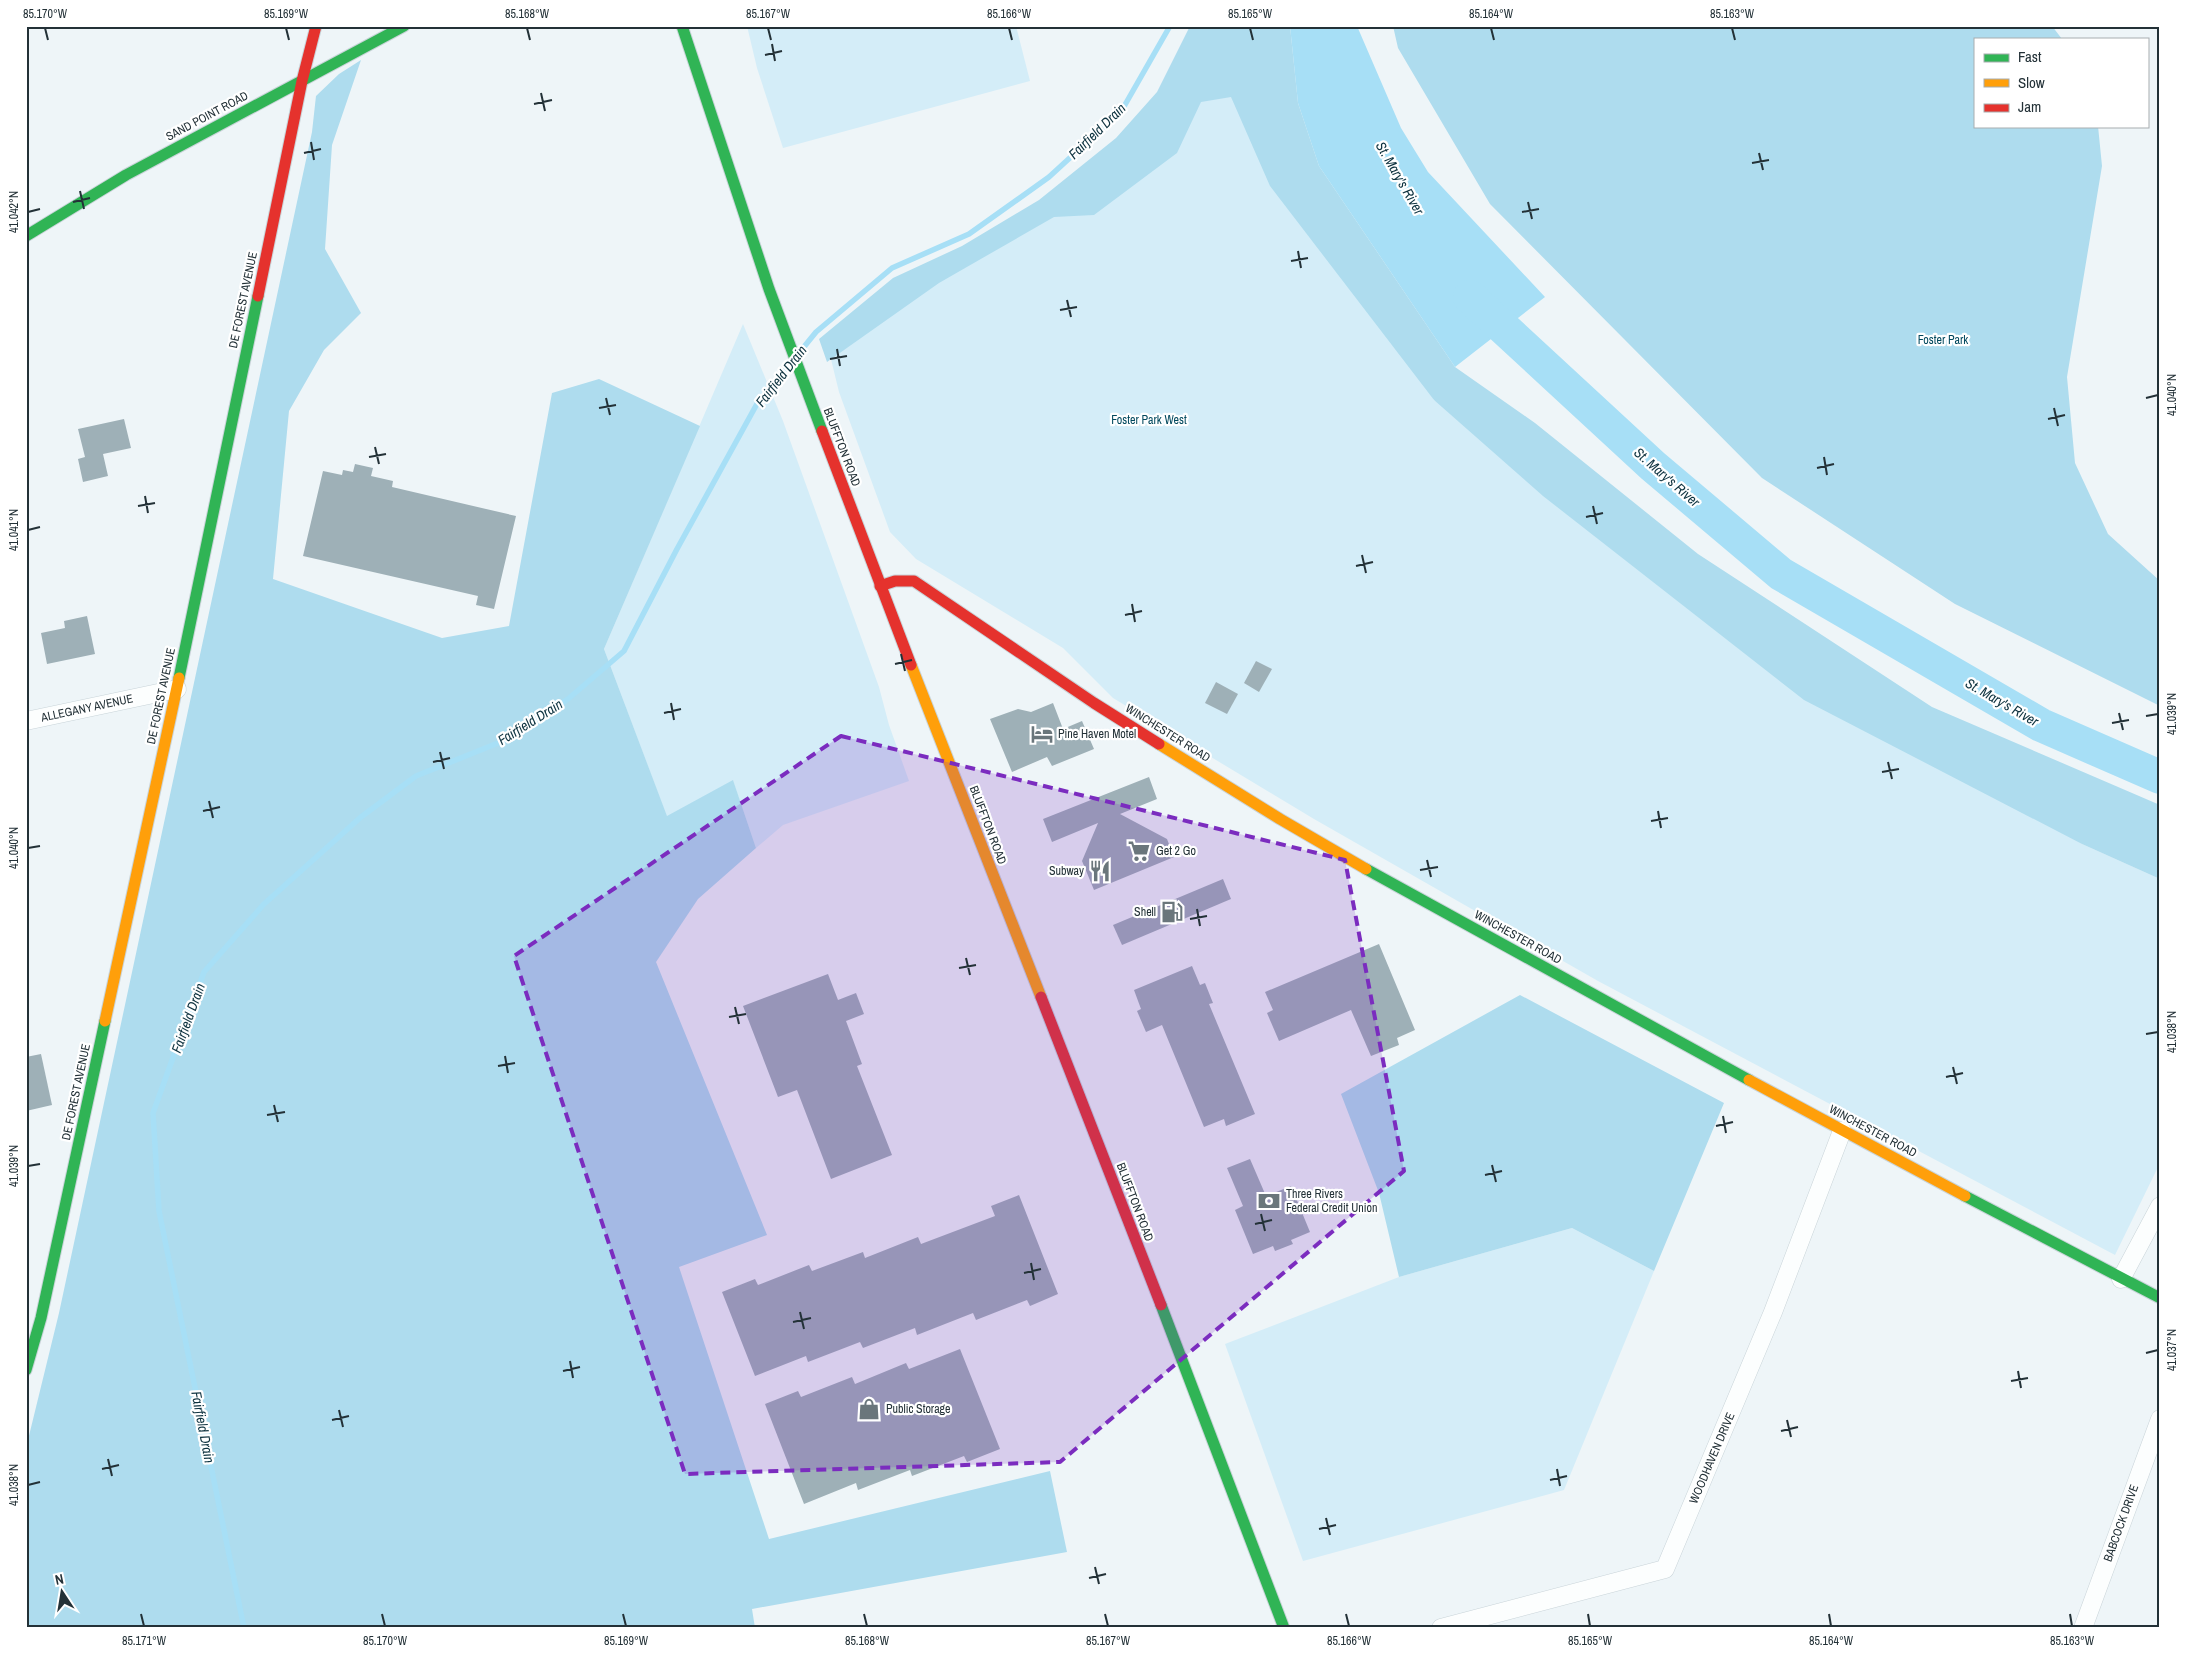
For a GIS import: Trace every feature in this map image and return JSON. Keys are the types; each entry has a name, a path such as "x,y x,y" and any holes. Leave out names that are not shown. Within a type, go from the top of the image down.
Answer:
{"street":[{"name":"DE FOREST AVENUE","path":"26,1370 34,1319 177,689 302,82 316,26"},
{"name":"SAND POINT ROAD","path":"26,236 126,175 404,26"},
{"name":"BLUFFTON ROAD","path":"682,26 768,289 812,408 1194,1389 1284,1628"},
{"name":"WINCHESTER ROAD","path":"880,586 895,581 914,581 1094,703 1288,824 1842,1131 2160,1298"},
{"name":"ALLEGANY AVENUE","path":"26,722 177,689"},
{"name":"WOODHAVEN DRIVE","path":"1442,1628 1665,1569 1773,1312 1842,1131"},
{"path":"2121,1278 2160,1206"},
{"name":"BABCOCK DRIVE","path":"2083,1628 2160,1419"}],"highlighted area":[{"path":"841,736 1345,860 1404,1171 1060,1462 685,1474 514,956"}],"green space":[{"path":"747,26 1016,26 1030,81 783,148 757,68"},
{"path":"1190,26 1290,26 1298,103 1319,166 1455,367 1535,423 1698,554 1932,707 2160,805 2160,879 2082,844 1804,700 1543,496 1434,400 1270,186 1231,97 1201,102 1177,153 1094,215 1054,217 939,283 827,362 819,339 893,278 962,246 1039,200 1116,138 1157,92"},
{"name":"Foster Park","path":"1393,26 2052,26 2061,38 1974,38 1974,128 2098,128 2102,166 2067,377 2075,463 2108,534 2160,581 2160,706 1955,604 1762,478 1490,204 1398,48"},
{"path":"361,60 332,145 325,249 361,313 324,350 289,411 273,579 442,638 509,626 552,393 599,379 700,426 604,649 667,816 733,780 756,848 698,899 656,962 767,1235 679,1267 769,1539 1050,1471 1067,1552 752,1609 755,1628 26,1628 26,1448 59,1313 312,132 316,96 339,74"},
{"name":"Foster Park West","path":"1238,78 1434,400 2082,844 2160,879 2160,1163 2115,1255 1598,981 1314,819 1113,698 1063,648 916,559 890,532 839,392 828,347 1075,182"},
{"path":"743,324 783,421 879,687 889,725 909,781 783,825 756,848 733,781 667,817 604,649"},
{"path":"1520,995 1724,1103 1654,1271 1572,1228 1399,1277 1379,1193 1341,1094"},
{"path":"1572,1228 1654,1271 1564,1490 1303,1561 1225,1344 1399,1277"}],"water":[{"path":"1290,26 1357,26 1401,128 1428,172 1545,297 1455,367 1319,166 1298,103"}],"building":[{"path":"124,419 131,448 103,454 108,476 83,482 78,459 85,457 78,429"},
{"path":"355,464 373,468 371,476 393,481 392,487 516,516 494,609 476,605 478,596 303,556 323,471 342,475 343,470 353,472"},
{"path":"87,616 95,654 47,664 41,633 65,628 64,621"},
{"path":"1256,661 1272,669 1259,692 1244,683"},
{"path":"1216,682 1238,694 1227,714 1205,703"},
{"name":"Pine Haven Motel","path":"1053,703 1063,729 1082,721 1094,749 1052,766 1047,757 1012,772 990,719 1018,709 1031,712"},
{"path":"1149,777 1157,799 1120,814 1167,839 1174,857 1094,890 1082,861 1098,823 1052,842 1043,819"},
{"name":"Shell","path":"1223,879 1231,899 1122,945 1113,925"},
{"path":"1379,944 1415,1030 1397,1038 1399,1045 1371,1056 1351,1010 1279,1041 1267,1013 1273,1010 1265,992"},
{"path":"1192,966 1200,985 1205,983 1213,1003 1209,1004 1255,1114 1226,1126 1224,1119 1204,1127 1162,1025 1146,1032 1137,1011 1141,1009 1134,990"},
{"path":"828,974 838,1000 856,993 864,1014 846,1021 862,1064 857,1066 892,1155 831,1179 797,1090 778,1097 743,1006"},
{"path":"41,1054 52,1105 26,1111 26,1057"},
{"name":"Three Rivers Federal Credit Union","path":"1250,1159 1266,1196 1291,1186 1310,1232 1291,1240 1293,1244 1275,1251 1273,1246 1253,1254 1235,1210 1243,1206 1227,1168"},
{"path":"1019,1195 1058,1294 1030,1306 1027,1300 976,1320 973,1313 917,1335 915,1328 863,1348 860,1342 808,1362 806,1356 755,1376 722,1292 755,1279 758,1285 809,1265 812,1271 863,1252 865,1258 918,1237 921,1244 995,1216 991,1206"},
{"path":"960,1349 1000,1449 967,1462 964,1456 912,1476 910,1470 858,1490 856,1483 804,1504 765,1404 798,1391 801,1397 852,1377 855,1384 906,1363 909,1369"}],"waterway":[{"name":"Fairfield Drain","path":"799,353 816,332 892,268 969,234 1049,177 1122,110 1170,26"},
{"name":"St. Mary's River","path":"1470,297 1653,466 1781,574 2041,725 2160,777"},
{"name":"Fairfield Drain","path":"244,1628 159,1211 153,1113 204,972 264,904 361,817 416,776 508,739 568,699 624,651 677,549 758,402 790,364"}],"traffic: fast":[{"path":"26,236 126,175 404,26"},
{"path":"682,26 769,289 822,431"},
{"path":"179,678 258,296"},
{"path":"1366,869 1749,1080"},
{"path":"26,1370 41,1318 105,1021"},
{"path":"1965,1196 2160,1298"},
{"path":"1161,1305 1284,1628"}],"traffic: slow":[{"path":"911,665 1041,997"},
{"path":"105,1021 179,678"},
{"path":"1159,744 1280,819 1366,869"},
{"path":"1749,1080 1965,1196"}],"traffic: jam":[{"path":"258,296 302,81 316,26"},
{"path":"822,431 911,665"},
{"path":"880,586 895,581 914,581 1094,703 1159,744"},
{"path":"1041,997 1161,1305"}],"place":[{"name":"Pine Haven Motel","path":"1042,734"},
{"name":"Get 2 Go","path":"1139,851"},
{"name":"Subway","path":"1100,871"},
{"name":"Shell","path":"1172,912"},
{"name":"Three Rivers Federal Credit Union","path":"1269,1201"},
{"name":"Public Storage","path":"869,1409"}]}
